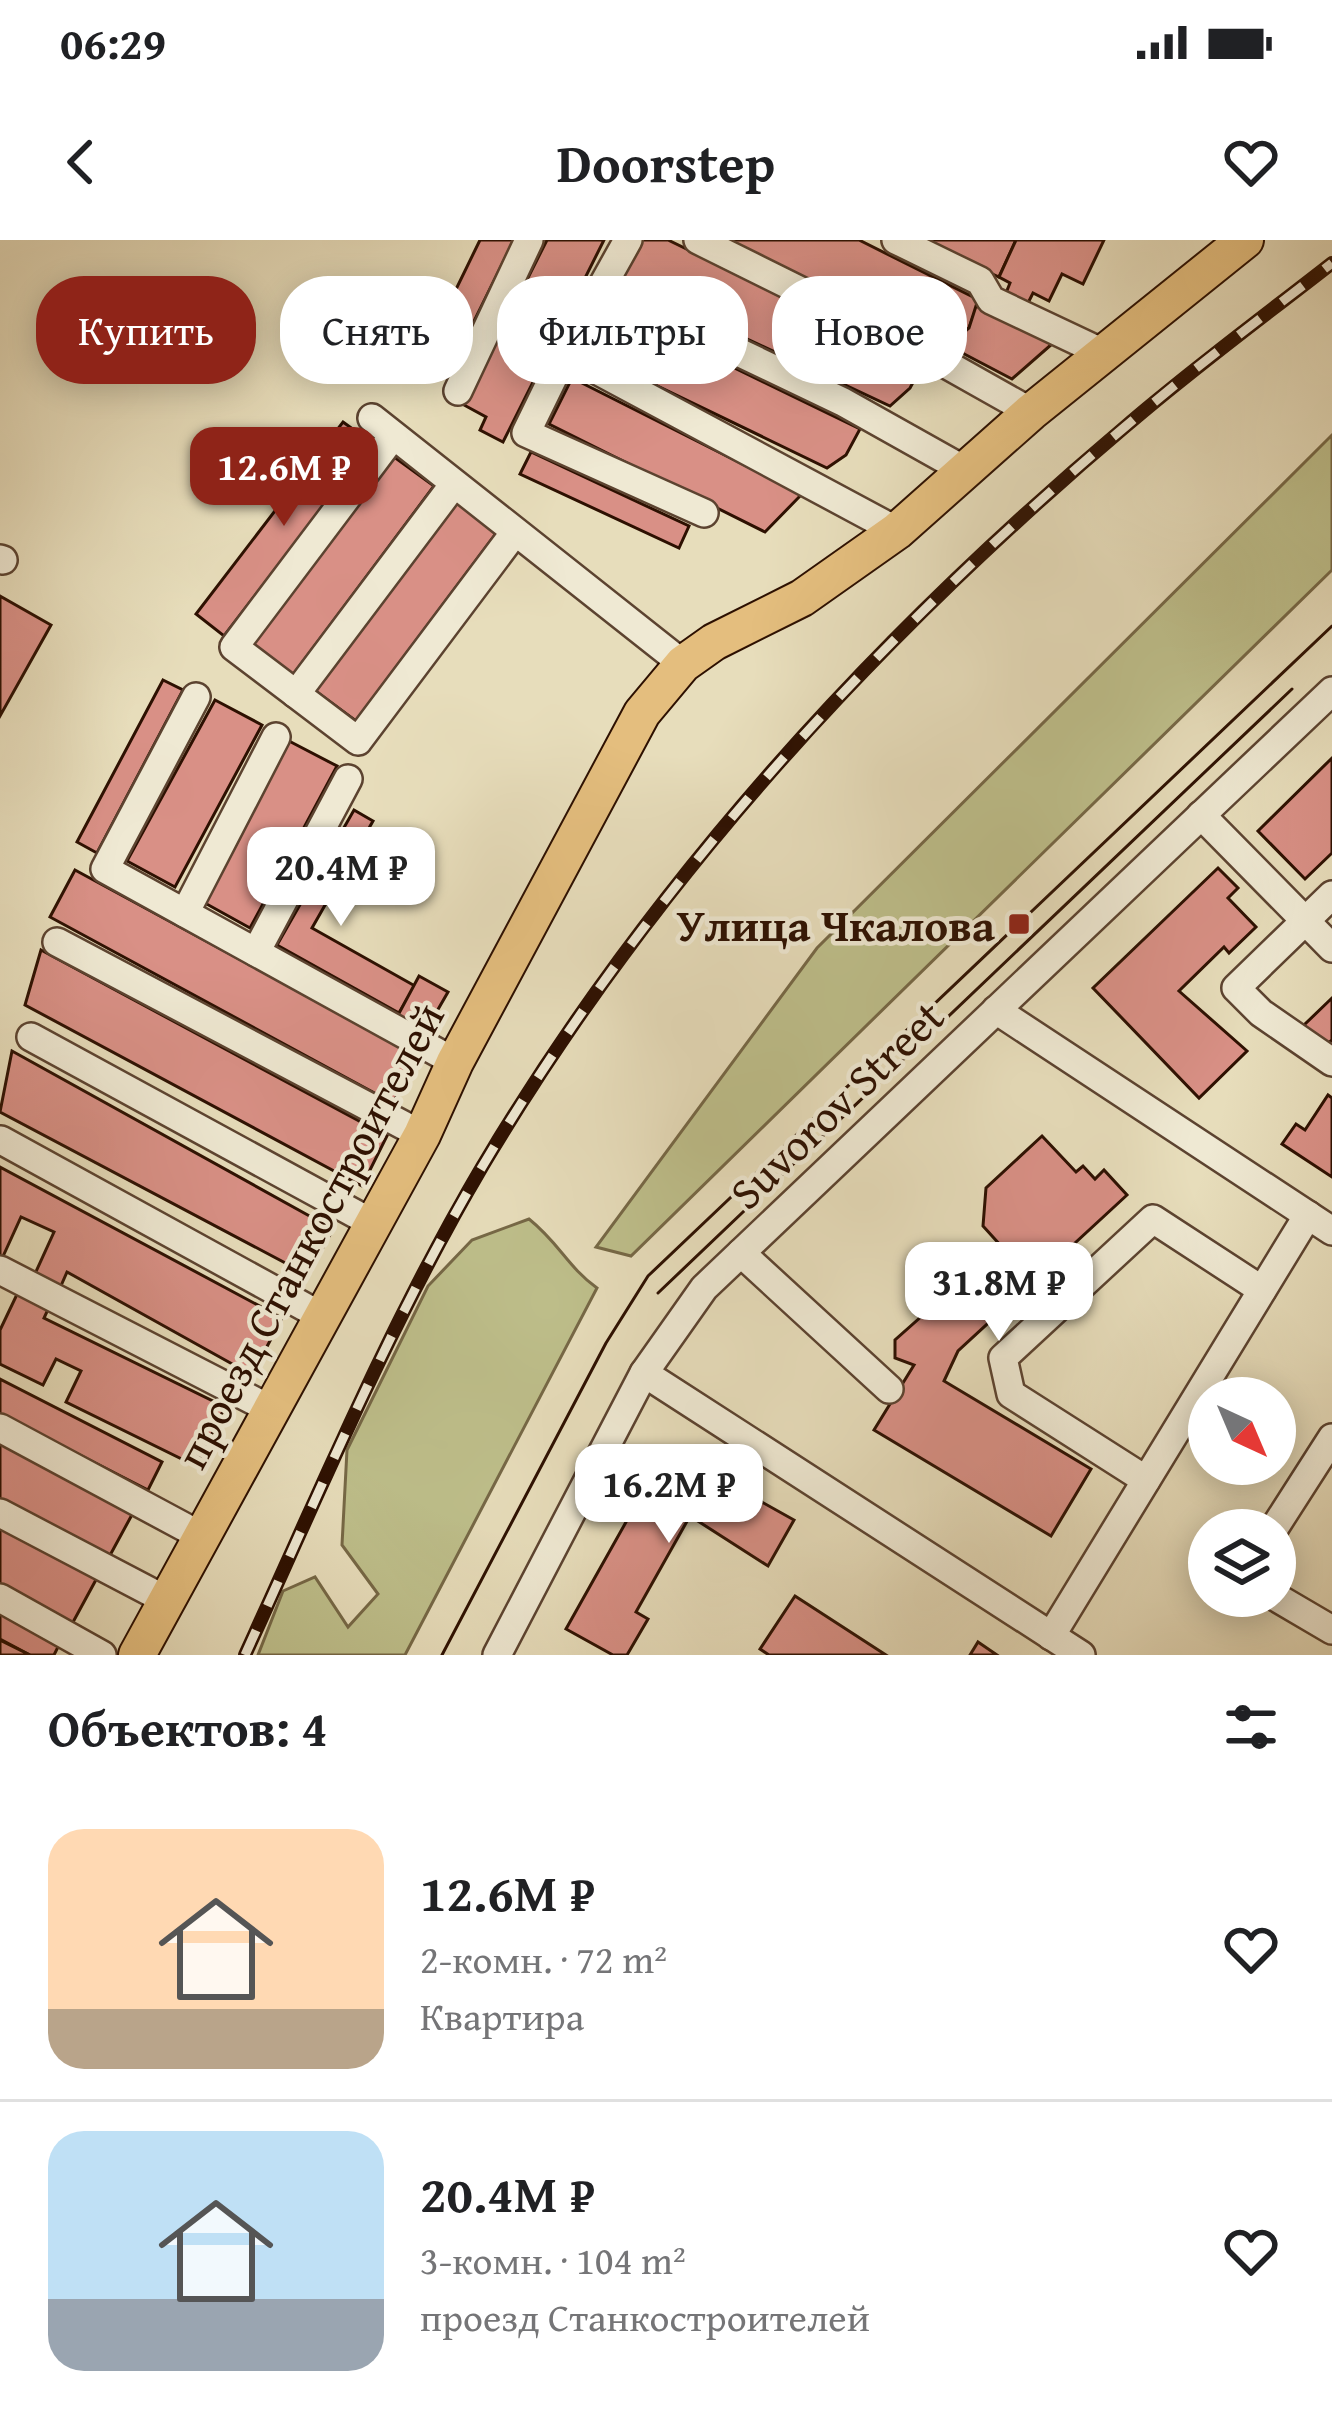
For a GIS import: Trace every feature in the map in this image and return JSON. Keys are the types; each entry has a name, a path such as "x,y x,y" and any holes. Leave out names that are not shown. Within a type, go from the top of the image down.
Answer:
{"main road":[{"name":"проезд Станкостроителей","path":"137,1655 422,1135 455,1062 642,713 683,664 851,567 898,531 1031,412 1245,240"}],"street":[{"path":"458,391 530,240"},
{"path":"608,276 628,240"},
{"path":"698,240 928,354 1031,412"},
{"path":"896,240 980,280 991,300 1103,353"},
{"path":"748,357 843,402 966,471"},
{"path":"550,384 526,433 704,513"},
{"path":"624,384 898,531"},
{"path":"515,532 358,741 234,647 383,427 683,664"},
{"path":"296,694 454,484"},
{"name":"Suvorov Street","path":"497,1655 644,1373 704,1288 1332,691"},
{"path":"196,698 105,869 455,1062"},
{"path":"185,913 277,737"},
{"path":"256,952 349,779"},
{"path":"1201,815 1332,948"},
{"path":"1332,895 1236,988 1261,1013 1332,1062"},
{"path":"57,942 422,1135"},
{"path":"996,1010 1320,1223 1262,1291 1051,1636"},
{"path":"32,1037 374,1224"},
{"path":"1,1141 322,1317"},
{"path":"1146,1480 1011,1394 1003,1358 1153,1220 1262,1291"},
{"path":"741,1253 889,1389"},
{"path":"4,1282 272,1410"},
{"path":"644,1373 1081,1655"},
{"path":"0,1428 202,1538"},
{"path":"1286,1509 1332,1438"},
{"path":"0,1513 166,1600"},
{"path":"0,1598 102,1655"},
{"path":"1296,1609 1332,1630"}],"green space":[{"path":"1332,435 1332,570 631,1256 596,1247 817,948"},
{"path":"529,1219 597,1288 405,1655 258,1655 283,1591 315,1577 348,1627 378,1594 342,1545 347,1450 428,1286 472,1240"}],"building":[{"path":"480,240 514,240 473,323 473,276 462,276"},
{"path":"547,240 604,240 586,276 529,276"},
{"path":"637,240 668,240 742,276 620,276"},
{"path":"724,240 859,240 931,276 796,276"},
{"path":"918,240 1016,240 999,277"},
{"path":"1016,240 1104,240 1083,284 1062,274 1049,301 1033,293 1028,303 1006,293 1010,283 999,277"},
{"path":"748,279 772,291 772,351 748,339"},
{"path":"967,294 979,300 967,330"},
{"path":"976,306 1052,344 1012,379 967,355"},
{"path":"497,339 497,384 532,384 503,442 480,430 486,417 464,405"},
{"path":"748,375 860,429 846,455 827,468 653,384 748,384"},
{"path":"569,384 584,384 802,494 765,532 549,424"},
{"path":"843,384 912,384 890,406"},
{"path":"343,422 372,443 224,636 196,614"},
{"path":"531,452 689,526 679,548 520,474"},
{"path":"390,454 434,486 290,679 246,647"},
{"path":"456,499 498,531 356,721 314,690"},
{"path":"0,596 51,625 0,716"},
{"path":"163,680 183,690 97,853 77,842"},
{"path":"215,700 262,725 175,887 127,861"},
{"path":"289,741 337,766 250,928 203,902"},
{"path":"1332,758 1332,853 1305,879 1258,831"},
{"path":"354,810 373,821 312,928 415,986 399,1013 277,945"},
{"path":"1218,868 1238,888 1228,898 1256,927 1229,953 1224,947 1179,991 1247,1051 1199,1098 1093,988"},
{"path":"75,870 418,1056 393,1103 50,917"},
{"path":"41,950 387,1136 362,1186 25,1005"},
{"path":"419,976 448,992 425,1032 397,1017"},
{"path":"1332,998 1332,1040 1325,1046 1304,1025"},
{"path":"12,1051 333,1229 308,1275 0,1112"},
{"path":"1328,1095 1332,1098 1332,1177 1282,1144 1296,1124 1305,1130"},
{"path":"1042,1136 1076,1172 1083,1166 1095,1179 1104,1170 1127,1195 958,1351 944,1381 1091,1469 1051,1536 874,1430 914,1365 895,1358 895,1340 967,1276 977,1287 1011,1257 983,1226 986,1188"},
{"path":"0,1167 282,1318 252,1375 67,1272 60,1288 34,1276 54,1232 21,1217 0,1263"},
{"path":"20,1288 51,1303 44,1318 225,1407 196,1466 66,1402 81,1371 56,1359 43,1385 0,1364 0,1330"},
{"path":"0,1379 162,1462 148,1490 0,1414"},
{"path":"0,1441 134,1511 108,1559 0,1502"},
{"path":"667,1449 794,1520 768,1566 690,1516 636,1612 648,1619 627,1655 613,1655 566,1629"},
{"path":"0,1524 98,1576 72,1624 0,1585"},
{"path":"795,1596 886,1655 769,1655 760,1649"},
{"path":"0,1607 62,1639 54,1655 30,1655 0,1639"},
{"path":"0,1640 30,1655 0,1655"},
{"path":"978,1642 997,1655 970,1655"}],"tram line":[{"path":"442,1655 606,1343 648,1276 1332,626"},
{"path":"658,1293 1292,689"}],"railway":[{"path":"245,1655 357,1408 448,1226 548,1063 694,864 857,679 1033,507 1151,405 1332,263"}],"place":[{"name":"Улица Чкалова","path":"1019,924"}]}
